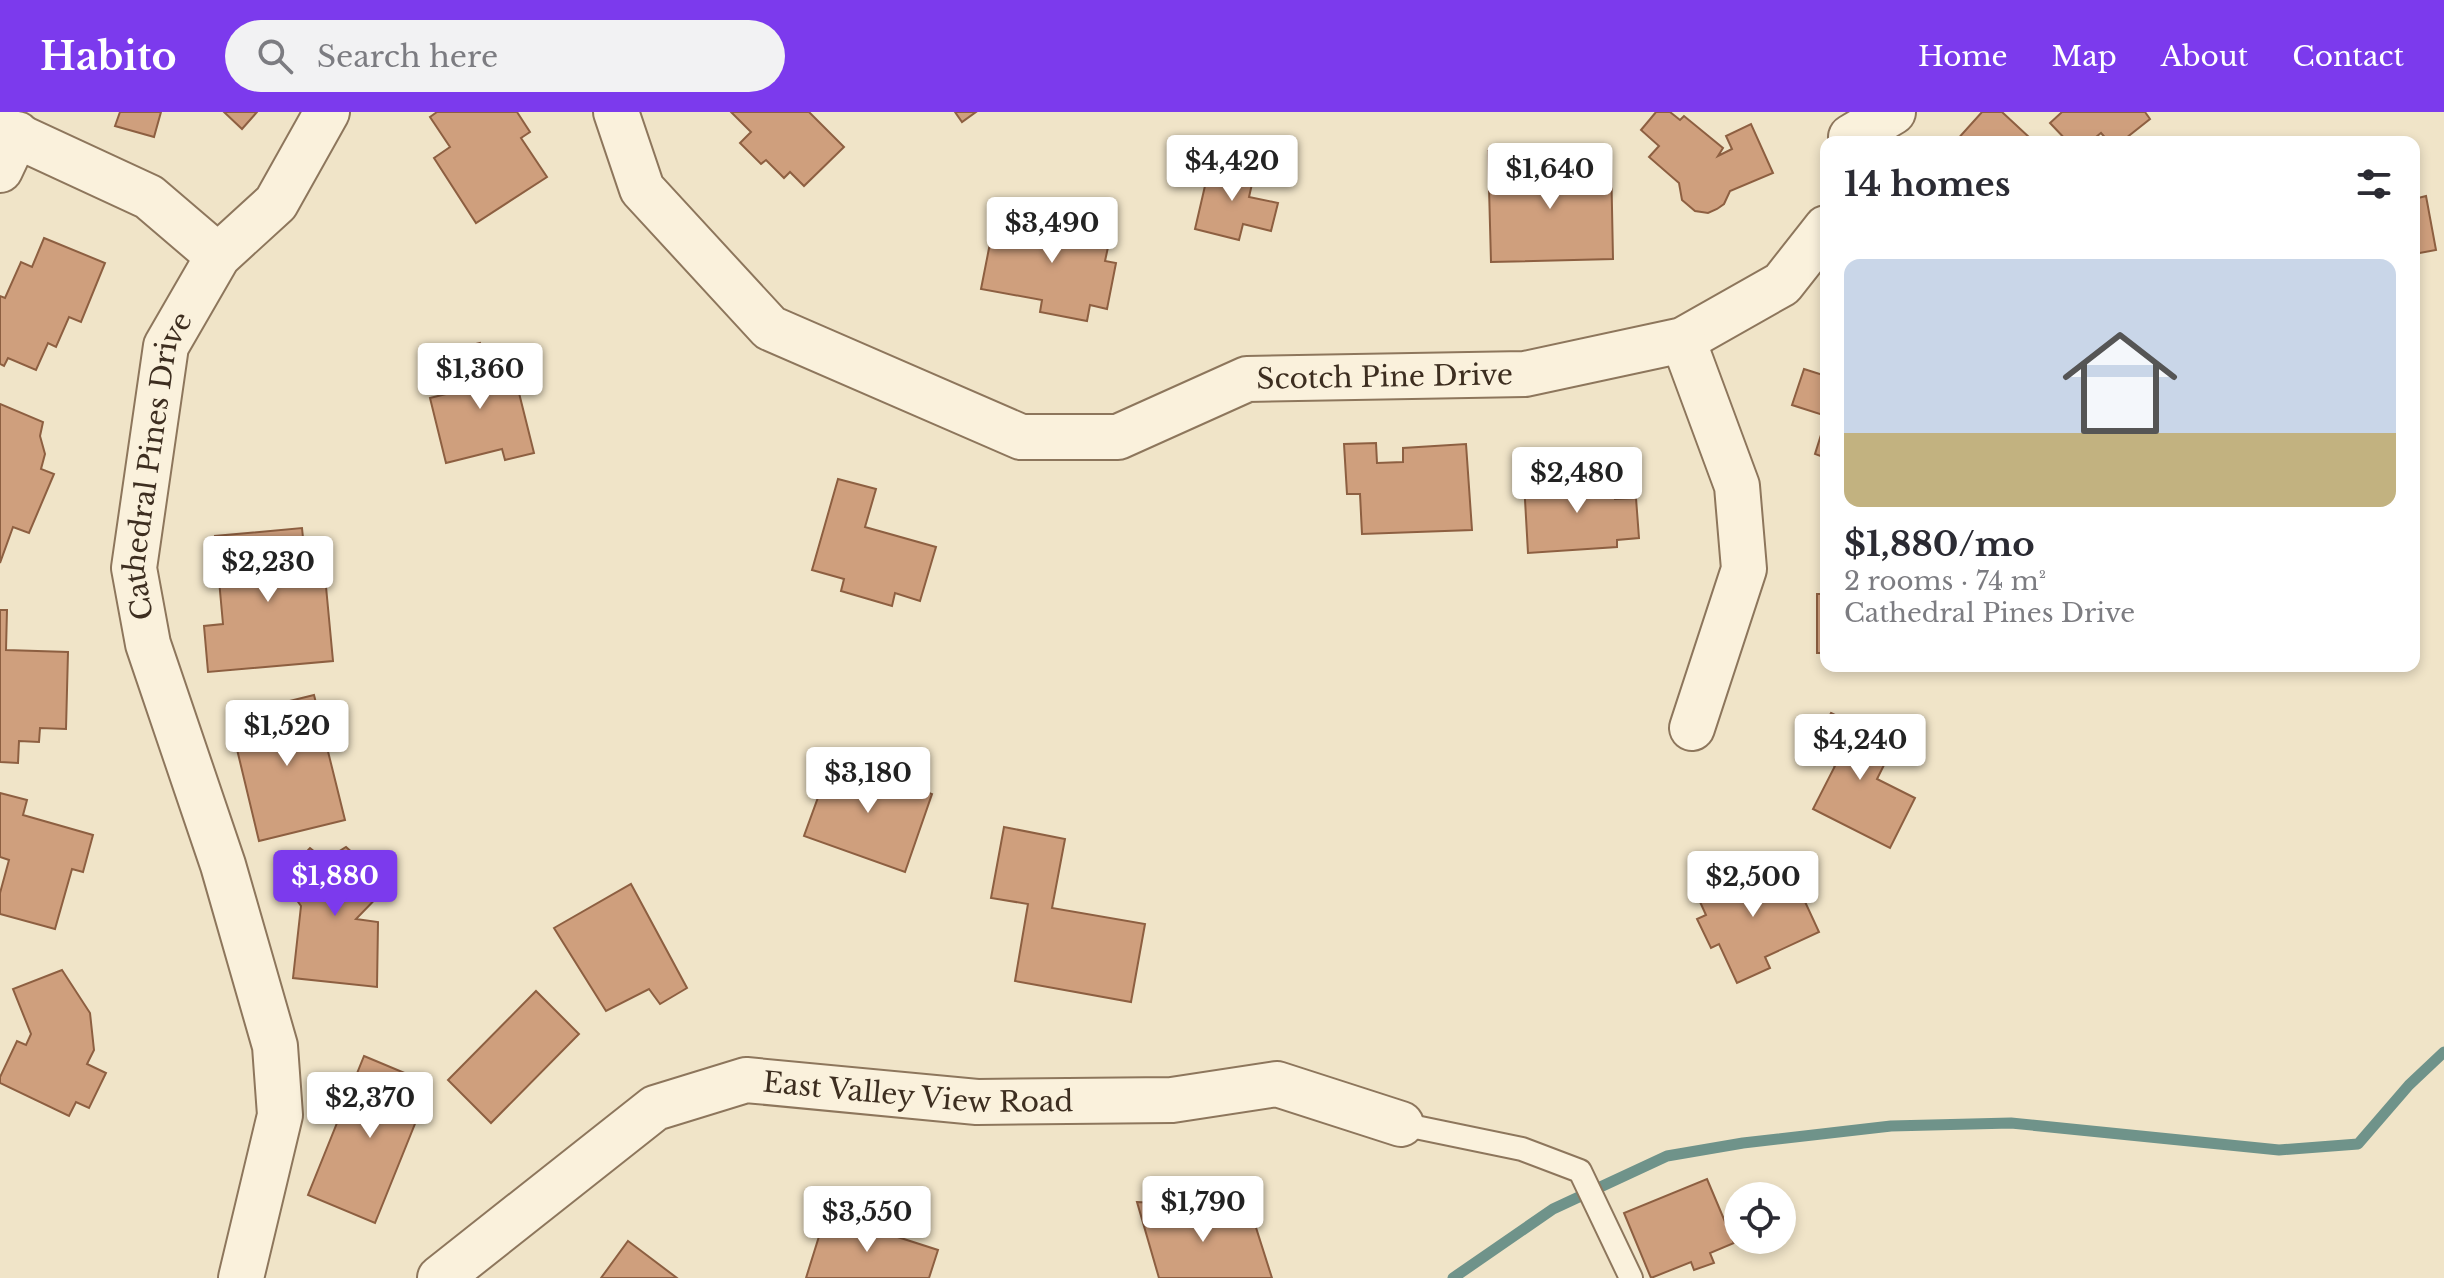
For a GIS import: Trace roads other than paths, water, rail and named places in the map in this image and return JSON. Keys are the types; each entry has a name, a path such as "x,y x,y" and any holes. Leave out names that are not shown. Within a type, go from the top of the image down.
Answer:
{"street":[{"name":"Cathedral Pines Drive","path":"241,1278 280,1115 275,1046 223,865 148,644 134,568 166,346 218,256 276,203 327,112"},
{"name":"Scotch Pine Drive","path":"616,112 642,189 770,328 1021,437 1118,437 1247,379 1525,374 1683,340 1782,284 1820,236"},
{"path":"1848,130 1893,112"},
{"path":"6,144 149,197 218,256"},
{"path":"1683,340 1737,486 1744,569 1692,728"},
{"name":"East Valley View Road","path":"440,1278 655,1108 746,1080 977,1102 1172,1100 1277,1084 1401,1124"}],"lane":[{"path":"1401,1124 1522,1149 1580,1171 1631,1278"}],"waterway":[{"path":"1453,1278 1553,1209 1667,1156 1743,1143 1891,1126 2011,1123 2279,1150 2358,1144 2409,1085 2444,1052"}]}
